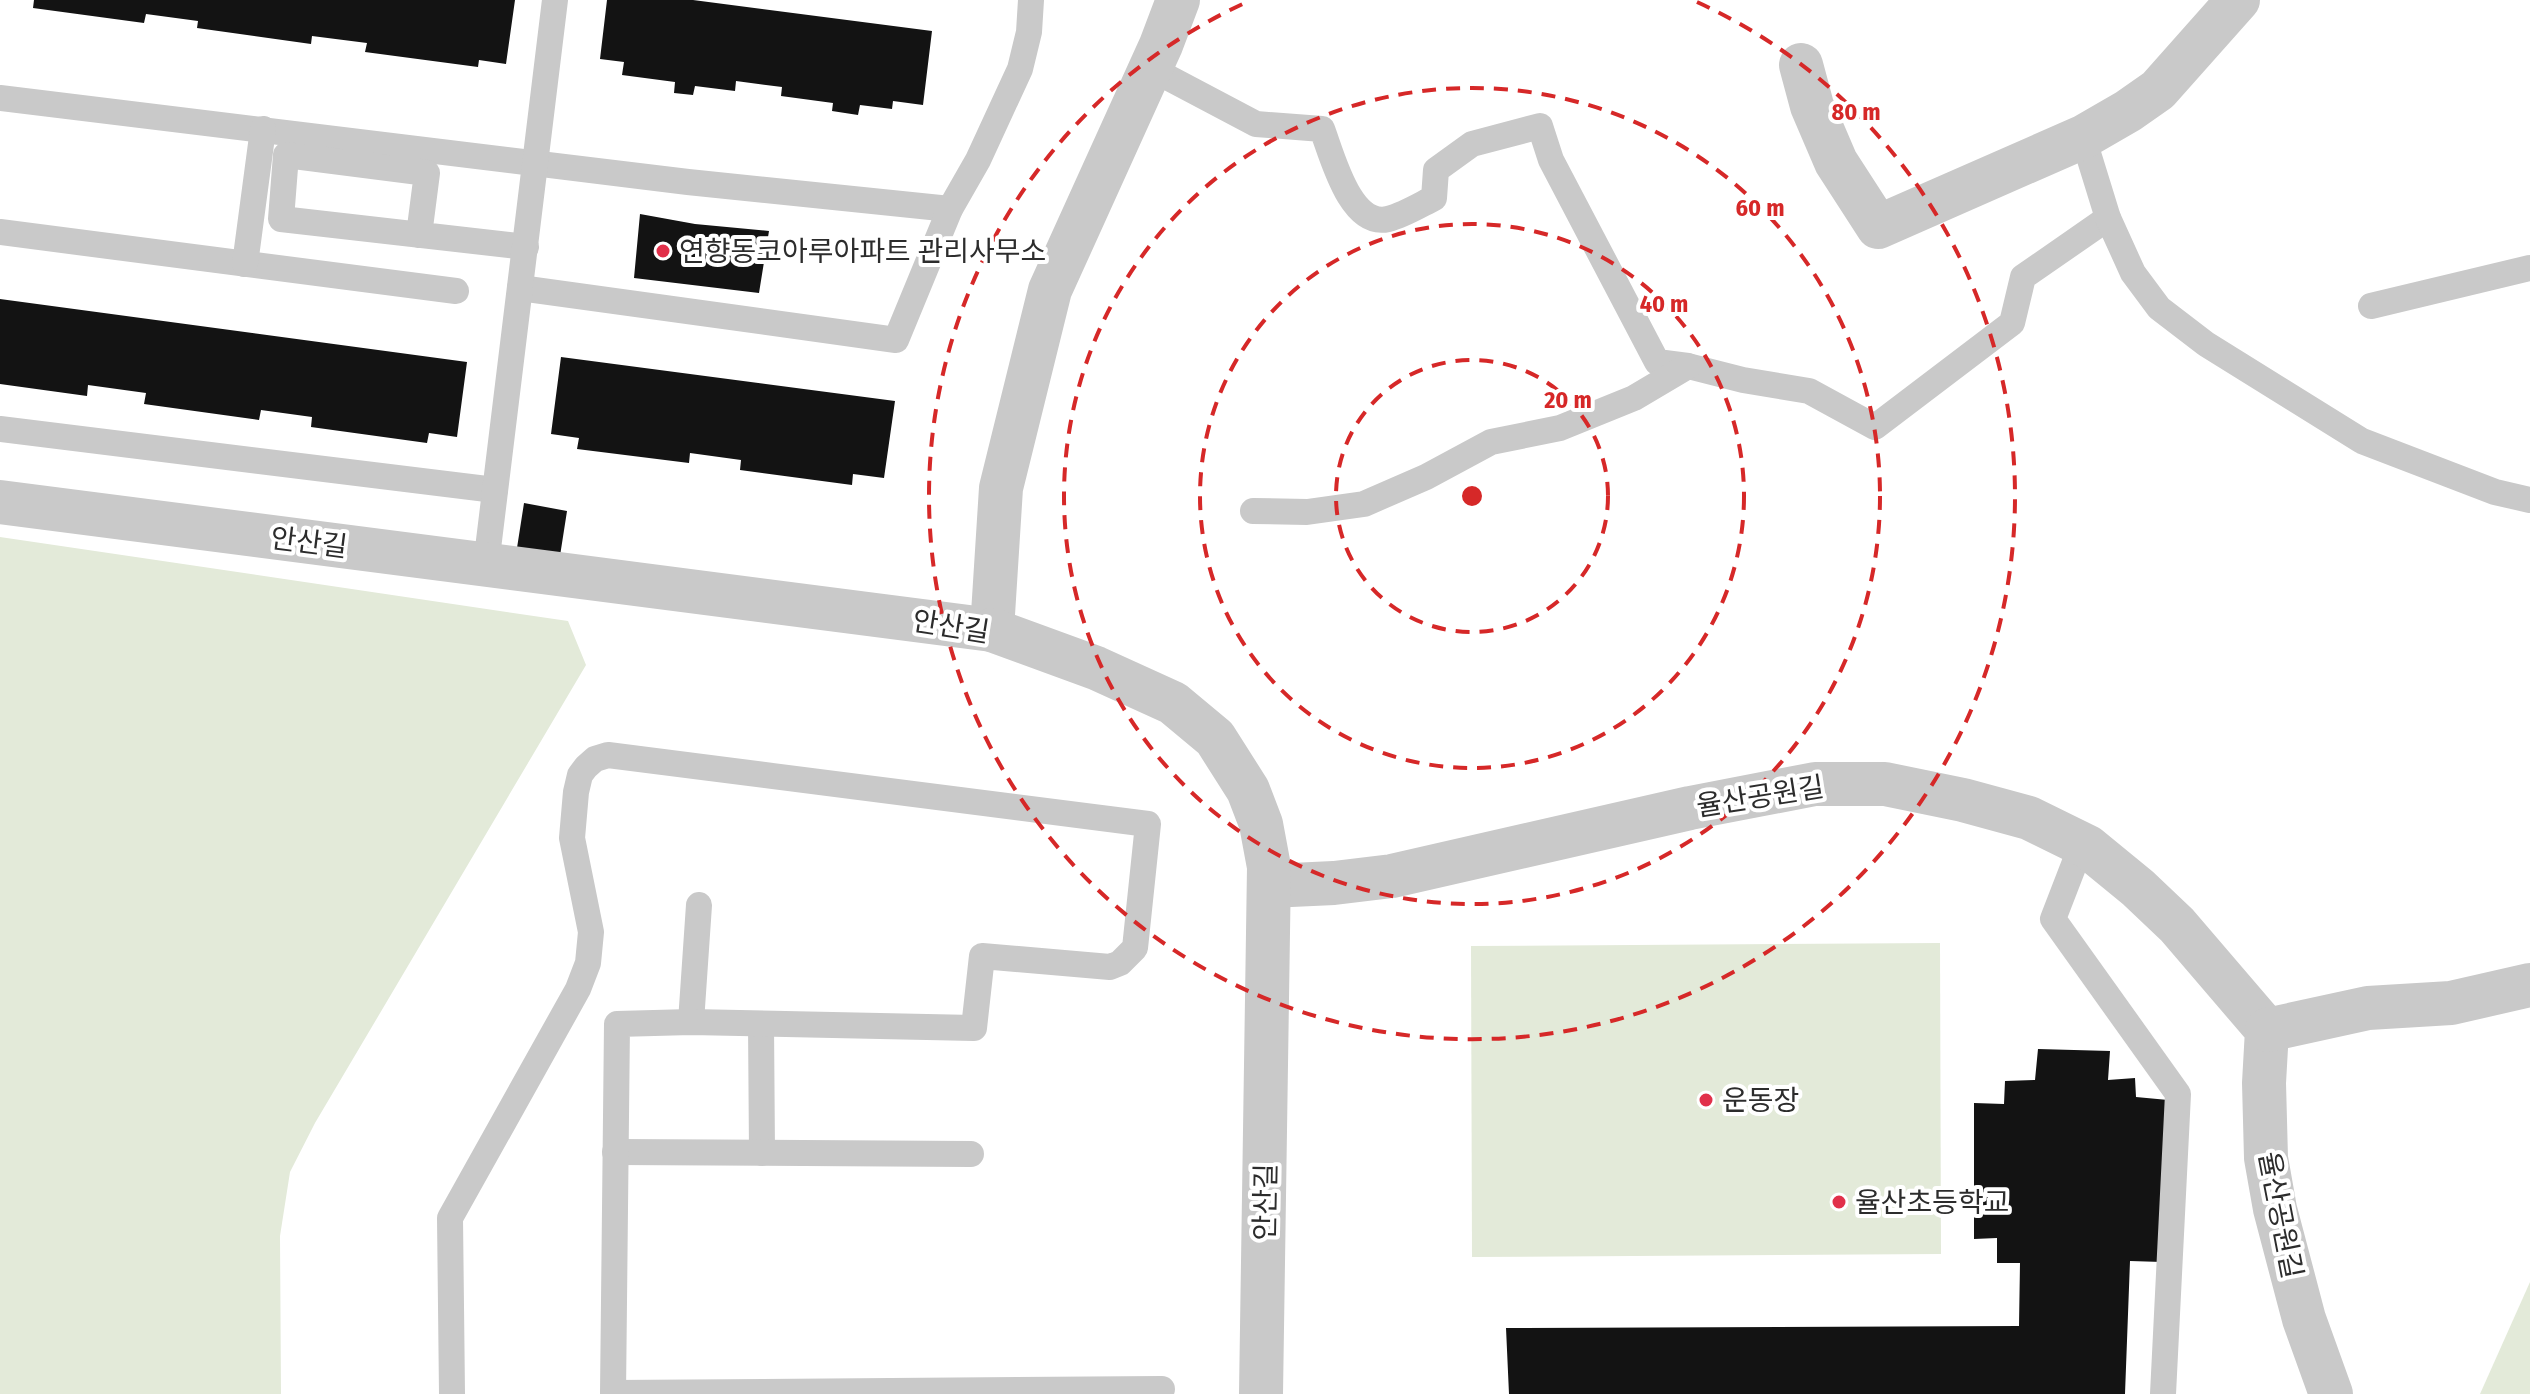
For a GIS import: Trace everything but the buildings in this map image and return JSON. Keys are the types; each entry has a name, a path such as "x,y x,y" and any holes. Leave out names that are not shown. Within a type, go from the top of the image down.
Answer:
{"street":[{"path":"992,630 1001,488 1050,290 1161,45 1178,0"},
{"path":"1801,65 1812,106 1836,162 1878,227 2083,137 2158,90 2238,0"},
{"name":"안산길","path":"0,502 992,630 1096,668 1173,703 1215,738 1248,790 1261,824 1269,867 1261,1394"},
{"name":"율산공원길","path":"1269,886 1392,876 1690,808 1815,784 1885,784 2029,818 2082,844 2138,888 2177,925 2267,1030 2264,1083 2266,1158 2275,1209 2304,1319 2331,1394"},
{"path":"2267,1030 2368,1008 2451,1003 2530,985"}],"lane":[{"path":"486,565 555,0"},
{"path":"520,288 896,340 950,209 978,160 1020,69 1029,32 1031,0"},
{"path":"1150,68 1256,124 1322,129 1348,194 1366,216 1385,220 1434,198 1436,170 1472,144 1540,126 1551,160 1657,362 1809,391 1875,427 2012,323 2023,277 2108,218"},
{"path":"0,98 688,182 950,209"},
{"path":"245,264 263,129"},
{"path":"2083,137 2108,218 2133,273 2159,308 2206,344 2362,441 2495,492 2530,500"},
{"path":"419,235 427,173 286,155 281,219 419,235 526,247"},
{"path":"0,232 456,291"},
{"path":"2371,306 2530,268"},
{"path":"1253,511 1307,512 1364,504 1426,477 1491,442 1560,428 1634,398 1688,366"},
{"path":"0,429 495,490"},
{"path":"452,1394 450,1218 578,989 588,963 591,932 572,838 576,792 580,775 595,759 608,755 1148,824 1135,948 1120,963 1110,967 982,956 974,1028 691,1022 617,1024 613,1393 1162,1389"},
{"path":"2082,844 2053,919 2178,1094 2163,1394"},
{"path":"691,1022 699,905"},
{"path":"761,1024 762,1153"},
{"path":"615,1152 971,1154"}],"green space":[{"path":"0,537 568,621 586,665 315,1123 290,1172 280,1236 281,1394 0,1394"},
{"name":"운동장","path":"1940,943 1941,1254 1472,1257 1471,946"},
{"path":"2530,1282 2530,1394 2480,1394"}],"place":[{"name":"연향동코아루아파트 관리사무소","path":"663,251"},
{"name":"운동장","path":"1706,1100"},
{"name":"율산초등학교","path":"1839,1202"}]}
